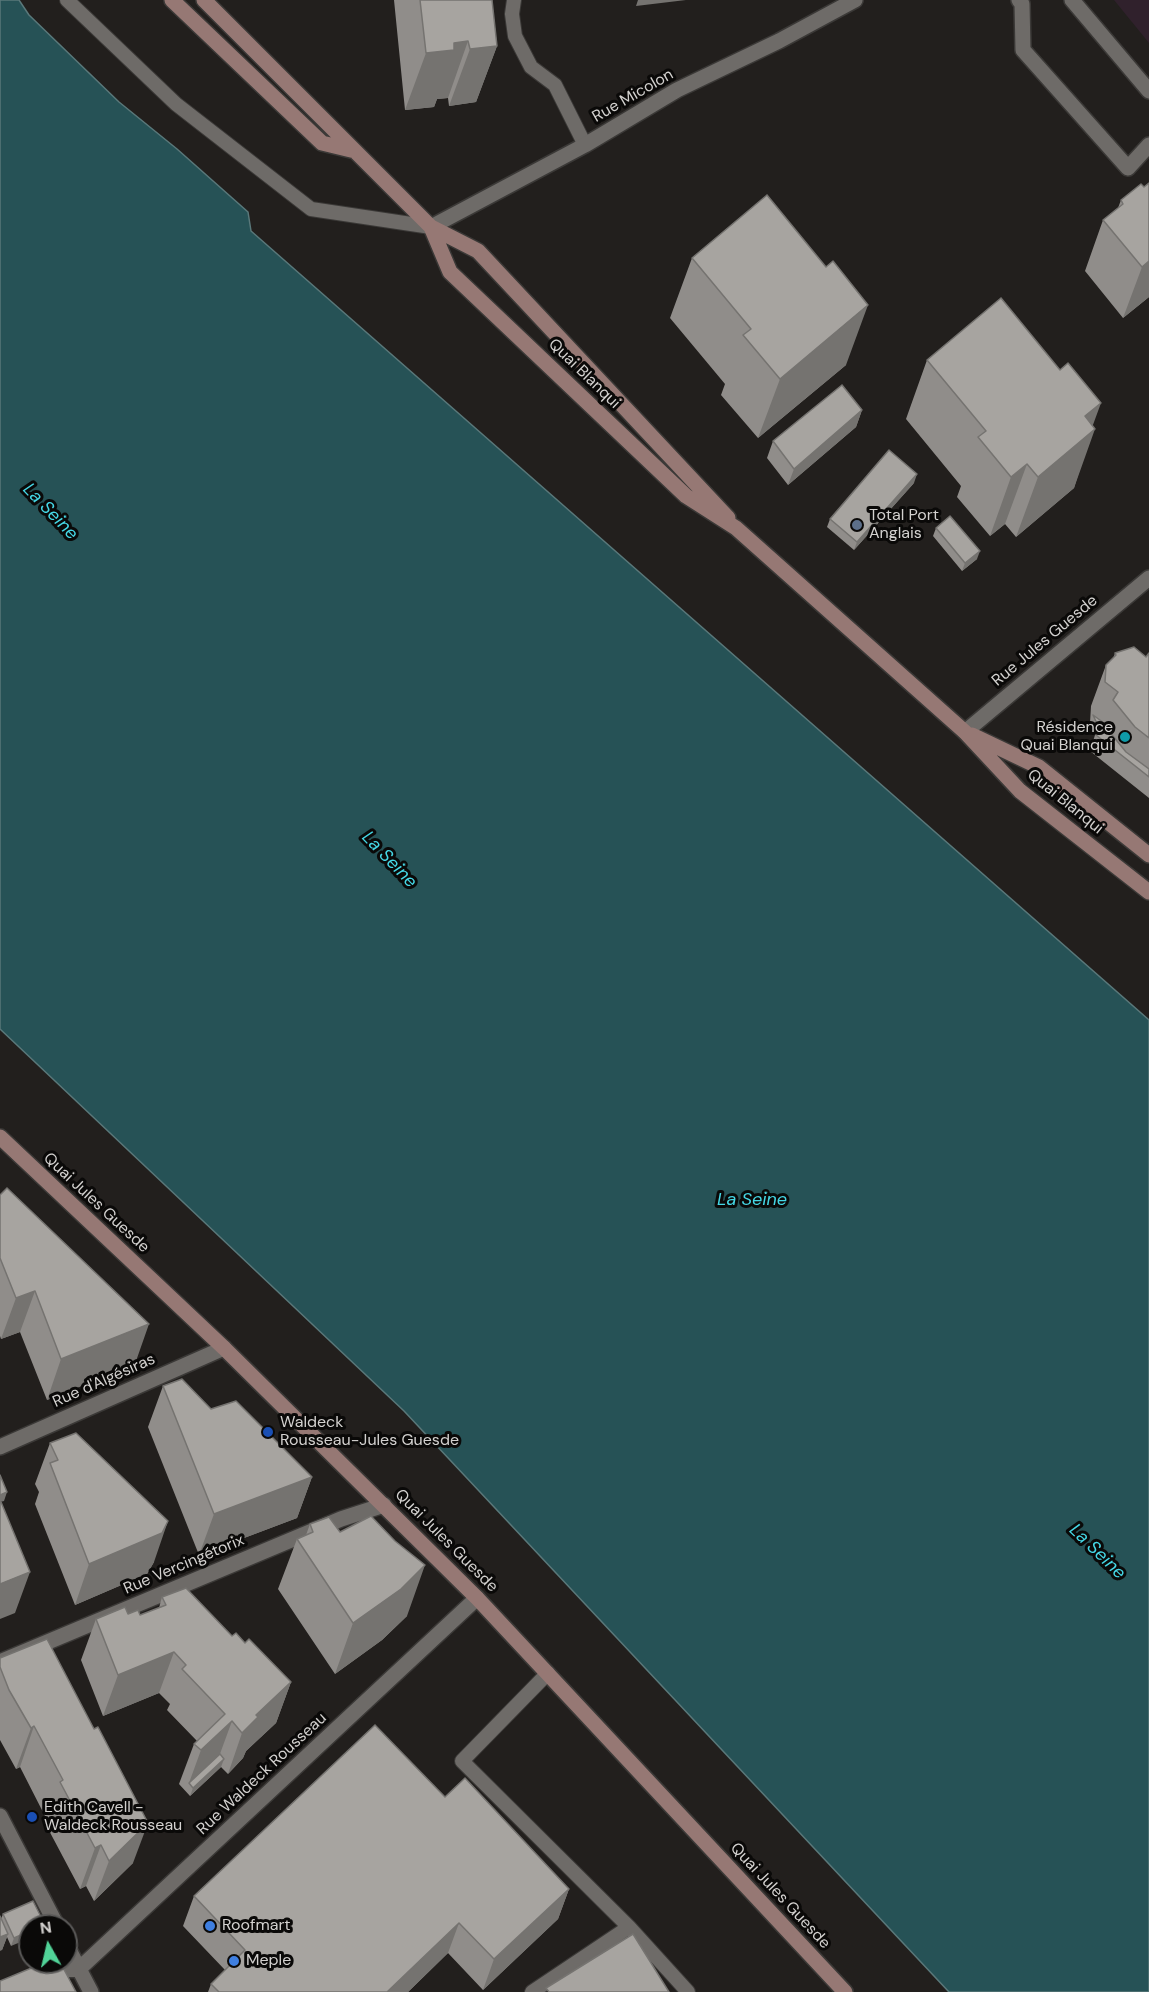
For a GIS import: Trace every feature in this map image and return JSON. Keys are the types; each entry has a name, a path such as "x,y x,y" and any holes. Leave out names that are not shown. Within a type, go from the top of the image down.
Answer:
{"main road":[{"path":"172,0 322,144 355,151"},
{"name":"Quai Blanqui","path":"204,0 431,227 478,251 717,504 736,528"},
{"name":"Quai Blanqui","path":"431,227 450,272 686,496 736,528 965,732 1020,791 1149,892"},
{"name":"Quai Blanqui","path":"965,732 1039,767 1149,855"},
{"name":"Quai Jules Guesde","path":"0,1137 224,1348 477,1598 845,1992"}],"street":[{"name":"Rue Micolon","path":"431,227 585,145 677,90 779,41 855,0"},
{"path":"1019,0 1022,4 1023,50 1128,168 1149,145"},
{"path":"1072,0 1149,91"},
{"name":"Rue Jules Guesde","path":"965,732 1149,578"},
{"name":"Rue d'Algésiras","path":"0,1447 224,1348"},
{"name":"Rue Vercingétorix","path":"0,1662 341,1519 384,1505"},
{"name":"Rue Waldeck Rousseau","path":"79,1969 477,1598"},
{"path":"0,1815 51,1914"},
{"path":"29,1977 49,1969 79,1969 91,1992"}],"lane":[{"path":"67,0 176,104 311,209 431,227"},
{"path":"514,0 512,14 515,36 531,67 555,85 585,145"},
{"path":"548,1673 462,1761 629,1927 688,1992"},
{"path":"532,1992 629,1927"}],"shaded area":[{"path":"1114,0 1149,0 1149,43"}],"water":[{"name":"La Seine","path":"0,0 19,0 29,15 119,102 177,149 248,212 251,231 1149,1020 1149,1992 949,1992 404,1411 0,1029"}],"building":[{"path":"420,0 492,0 497,46 470,49 468,41 454,43 454,50 426,53"},
{"path":"1149,183 1149,261 1142,267 1103,220 1123,204 1121,200 1141,184 1144,187"},
{"path":"767,195 826,267 833,261 868,305 780,379 743,335 751,329 692,258"},
{"path":"1001,298 1060,370 1068,363 1101,403 1085,416 1095,429 1038,477 1027,464 1011,477 978,437 986,431 927,360"},
{"path":"842,385 862,410 794,469 773,441"},
{"path":"889,450 917,474 857,542 830,519"},
{"path":"950,516 980,551 965,563 936,528"},
{"path":"1134,647 1146,657 1149,653 1149,738 1135,727 1113,700 1118,692 1105,682 1106,665 1116,655 1115,653"},
{"path":"1093,715 1104,723 1100,730"},
{"path":"1104,725 1126,752 1149,769 1149,777 1096,735"},
{"path":"7,1188 149,1324 61,1359 35,1291 16,1298 0,1258 0,1195"},
{"path":"182,1379 211,1409 236,1401 312,1477 214,1514 163,1386"},
{"path":"76,1433 168,1521 162,1533 89,1564 50,1463 58,1460 50,1443"},
{"path":"0,1475 7,1492 0,1495"},
{"path":"0,1502 30,1572 0,1584"},
{"path":"371,1516 395,1541 425,1565 401,1589 353,1623 297,1539 313,1532 310,1524 329,1517 340,1532"},
{"path":"186,1588 232,1636 236,1633 245,1643 249,1639 291,1682 256,1715 258,1717 242,1733 232,1721 201,1750 194,1744 225,1714 182,1669 186,1665 174,1652 118,1675 96,1619 125,1607 128,1614 138,1610 140,1615 166,1605 162,1597"},
{"path":"47,1639 94,1729 98,1727 148,1823 109,1861 101,1845 95,1848 60,1782 63,1780 34,1726 31,1728 9,1690 0,1667 0,1658"},
{"path":"375,1725 445,1797 465,1778 569,1889 494,1959 459,1923 387,1992 219,1992 211,1984 245,1950 194,1896"},
{"path":"220,1754 224,1759 193,1788 189,1783"},
{"path":"33,1901 40,1914 18,1914 18,1936 14,1938 3,1914"},
{"path":"0,1916 8,1934 0,1937"},
{"path":"633,1934 669,1992 549,1992 546,1988"},
{"path":"18,1974 66,1974 76,1992 0,1992 0,1981"}],"place":[{"name":"Total Port Anglais","path":"857,525"},
{"name":"Résidence Quai Blanqui","path":"1125,737"},
{"name":"Waldeck Rousseau-Jules Guesde","path":"268,1432"},
{"name":"Edith Cavell - Waldeck Rousseau","path":"32,1817"},
{"name":"Roofmart","path":"210,1926"},
{"name":"Meple","path":"234,1961"}]}
